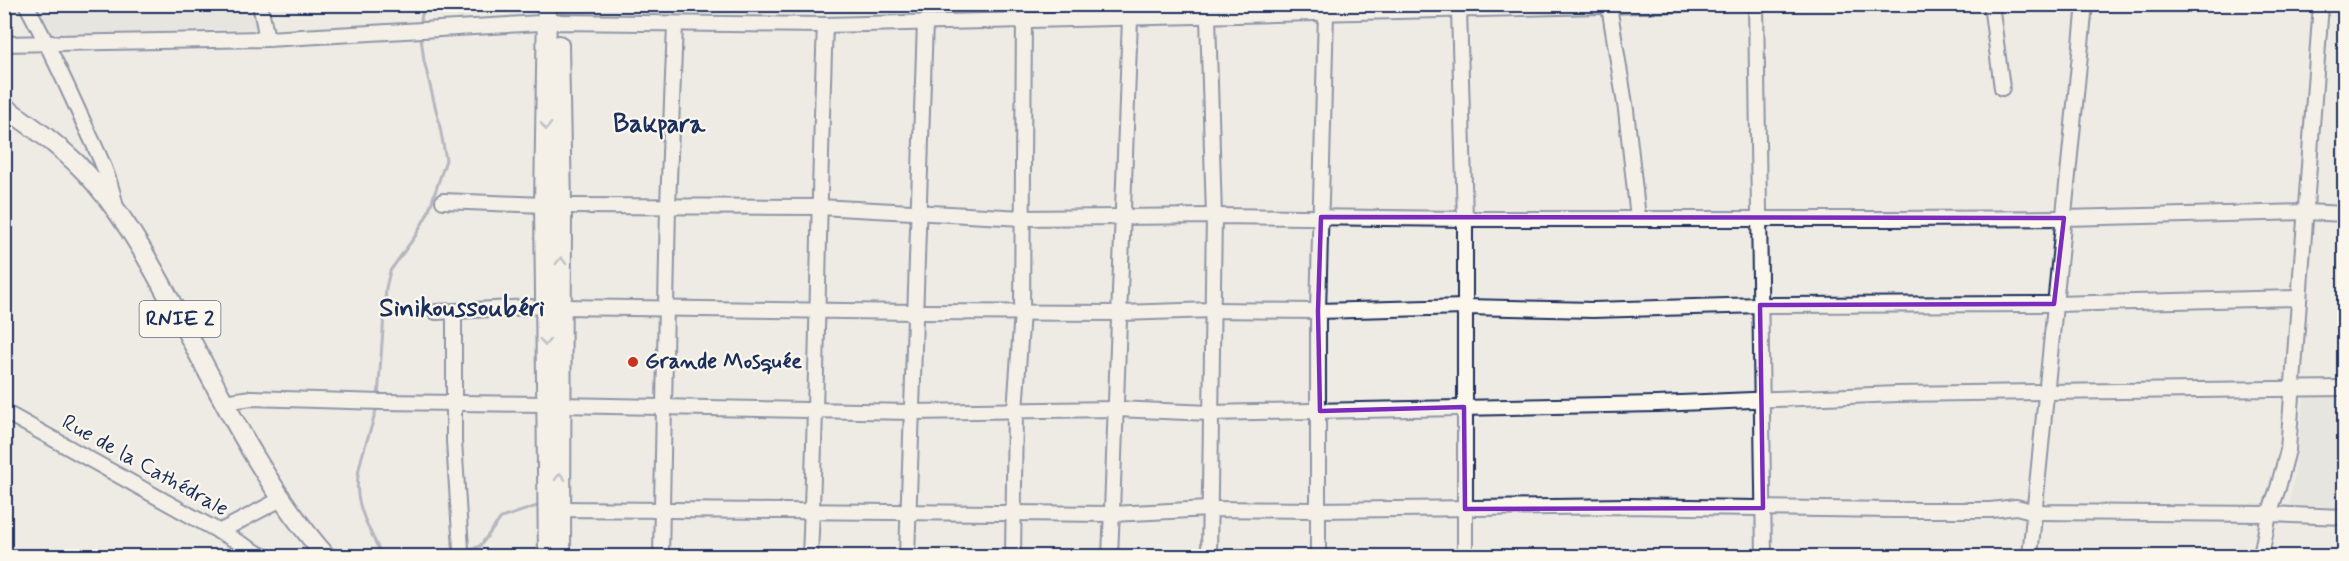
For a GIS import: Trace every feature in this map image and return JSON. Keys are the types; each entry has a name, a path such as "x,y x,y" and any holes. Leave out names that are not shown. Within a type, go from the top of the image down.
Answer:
{"main road":[{"path":"548,556 553,404 553,14"},
{"name":"RNIE 2","path":"4,107 48,138 72,160 93,181 116,210 151,265 258,462 326,556"},
{"path":"553,205 561,307 553,404 561,556"}],"street":[{"path":"26,4 108,176 116,210"},
{"path":"260,4 267,39"},
{"path":"4,44 267,39 553,14 675,25 825,25 1024,19 1208,17 1416,8 1459,10 1686,4"},
{"path":"1756,4 1764,556"},
{"path":"1991,4 2002,88"},
{"path":"2030,556 2085,4"},
{"path":"2261,556 2269,514 2281,480 2288,450 2321,4"},
{"path":"1609,6 1626,110 1638,218"},
{"path":"1459,10 1465,219 1465,556"},
{"path":"1318,556 1320,411 1318,311 1326,13"},
{"path":"1208,17 1214,216 1209,556"},
{"path":"1110,556 1121,313 1122,216 1130,18"},
{"path":"1013,556 1015,411 1022,312 1024,19"},
{"path":"907,556 925,22"},
{"path":"661,556 668,206 675,25"},
{"path":"810,556 816,410 825,25"},
{"path":"443,201 553,205 819,207 1023,218 1214,216 1465,219 2064,218 2306,212 2344,214"},
{"path":"561,307 1121,313 1465,307 1593,310 1760,305 2054,304 2299,298"},
{"path":"436,312 531,307"},
{"path":"454,312 454,441 460,549"},
{"path":"224,402 252,398 912,412 1116,410 1210,413 1657,404 2046,392 2344,388"},
{"name":"Rue de la Cathédrale","path":"4,416 12,416 260,555"},
{"path":"219,532 283,498"},
{"path":"560,509 661,508 1112,514 1209,509 1465,509 1626,506 1991,510 2016,507 2036,512 2344,517"}],"highlighted area":[{"path":"1321,217 2064,218 2054,304 1760,305 1763,508 1465,509 1464,407 1320,411 1318,311"}],"shaded area":[{"path":"34,5 254,5 258,28 51,36"},
{"path":"2344,394 2344,508 2290,505 2305,395"}],"waterway":[{"path":"421,20 424,4"},
{"path":"378,398 386,288 390,271 416,235 428,213 446,160 424,61 421,37"},
{"path":"377,405 359,467 358,492 364,518 382,556"},
{"path":"464,556 466,552 480,546 501,518 540,505"}],"place":[{"name":"Grande Mosquée","path":"633,362"}],"district":[{"name":"Bakpara","path":"659,125"},
{"name":"Sinikoussoubéri","path":"462,309"}]}
